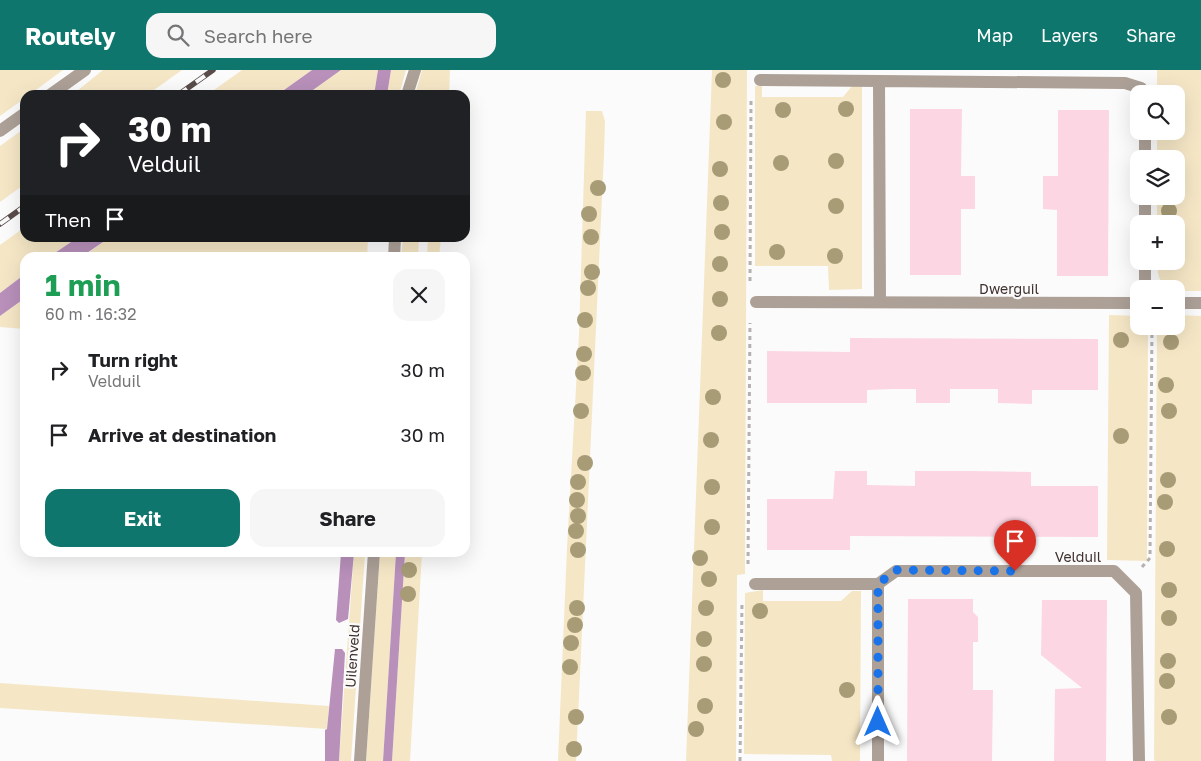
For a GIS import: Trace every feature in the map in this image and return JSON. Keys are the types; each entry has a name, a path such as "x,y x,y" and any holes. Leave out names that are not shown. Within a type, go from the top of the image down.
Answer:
{"street":[{"path":"57,90 85,70"},
{"path":"409,90 415,70"},
{"path":"760,80 1125,83 1131,85"},
{"path":"879,80 880,302"},
{"path":"0,131 20,117"},
{"name":"Dwerguil","path":"756,302 1130,303"},
{"path":"1185,303 1201,303"},
{"name":"Uilenveld","path":"360,761 374,557"},
{"name":"Velduil","path":"878,584 896,570 1114,572 1127,584"},
{"path":"751,579 878,584 878,761"},
{"path":"1127,584 1136,593 1139,761"}],"path":[{"path":"750,283 751,99"},
{"path":"750,322 751,579"},
{"path":"1127,584 1150,558 1152,335"},
{"path":"740,761 742,597"}],"shaded area":[{"path":"0,70 63,70 36,90 20,90 20,102 0,116"},
{"path":"103,70 182,70 154,90 78,90"},
{"path":"242,70 312,70 284,90 214,90"},
{"path":"312,70 341,70 313,90 284,90"},
{"path":"341,70 378,70 375,90 313,90"},
{"path":"378,70 391,70 388,90 375,90"},
{"path":"391,70 406,70 400,90 388,90"},
{"path":"422,70 450,70 449,90 416,90"},
{"path":"712,70 747,70 745,574 737,575 736,761 686,761"},
{"path":"1157,70 1201,70 1201,291 1185,291 1185,280 1160,280 1159,276 1158,270 1185,270 1185,215 1157,215 1157,205 1185,205 1185,150 1157,150 1157,140 1185,140 1185,85 1157,85"},
{"path":"755,86 762,86 762,97 843,97 852,86 862,86 862,289 829,290 828,266 755,266"},
{"path":"586,111 602,111 605,121 604,154 576,761 558,761 579,334"},
{"path":"20,132 20,188 0,202 0,146"},
{"path":"20,231 20,242 71,242 56,252 20,252 20,278 0,293 0,245"},
{"path":"71,242 103,242 88,252 56,252"},
{"path":"103,242 368,242 367,252 89,252"},
{"path":"403,242 419,242 418,252 402,252"},
{"path":"428,242 441,242 440,252 427,252"},
{"path":"20,278 20,302 0,316 0,293"},
{"path":"20,302 20,329 0,327 0,316"},
{"path":"1109,315 1130,316 1130,335 1148,335 1147,561 1107,560"},
{"path":"1185,315 1201,316 1201,761 1155,761 1157,335 1185,335"},
{"path":"341,557 354,557 348,619 339,623 336,620"},
{"path":"354,557 365,557 351,761 339,761"},
{"path":"380,557 396,557 383,761 366,761"},
{"path":"396,557 405,557 392,761 383,761"},
{"path":"405,557 422,557 410,761 392,761"},
{"path":"763,590 763,601 841,601 852,591 861,591 860,761 832,761 831,755 744,754 745,593"},
{"path":"335,649 342,649 345,653 339,761 325,761 325,730 327,729"},
{"path":"0,683 329,706 327,729 0,708"}],"building":[{"path":"910,109 962,109 961,176 975,176 975,209 961,209 961,275 910,275"},
{"path":"1058,110 1109,110 1108,276 1057,276 1057,210 1043,209 1043,176 1058,176"},
{"path":"850,338 1098,339 1098,390 1032,390 1032,404 998,403 998,389 950,389 950,403 916,403 916,389 892,389 867,390 867,403 767,403 767,351 850,352"},
{"path":"835,471 867,471 867,485 915,486 915,471 971,471 1031,472 1031,486 1098,486 1098,537 850,536 850,550 767,550 767,499 833,499"},
{"path":"908,599 973,599 973,612 978,617 978,642 973,642 973,690 993,690 992,761 907,761"},
{"path":"1042,600 1107,600 1106,761 1054,761 1055,689 1082,688 1041,655"}],"railway":[{"path":"185,90 213,70"},
{"path":"0,224 20,210"}],"route":[{"path":"878,722 878,584 896,570 1015,571"}]}
